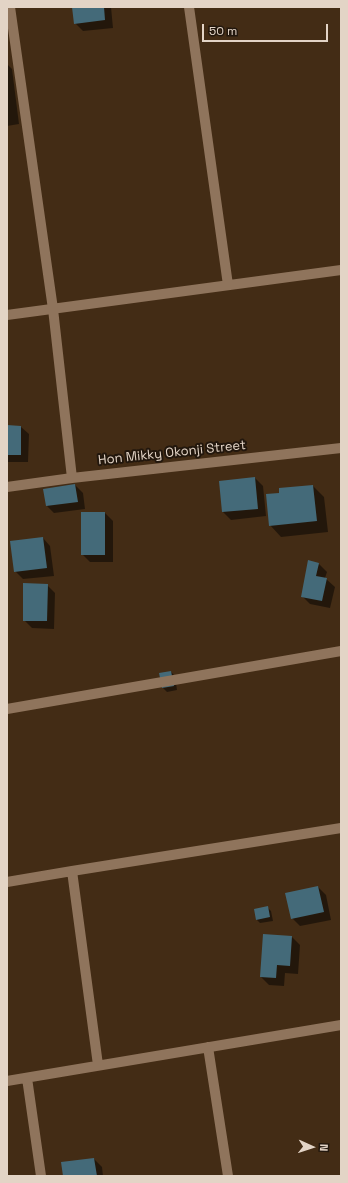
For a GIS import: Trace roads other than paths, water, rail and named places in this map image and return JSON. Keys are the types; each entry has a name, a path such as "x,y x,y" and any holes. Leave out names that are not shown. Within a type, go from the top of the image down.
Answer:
{"street":[{"path":"10,7 53,309 72,478"},
{"path":"189,7 228,285"},
{"path":"7,315 341,270"},
{"name":"Hon Mikky Okonji Street","path":"7,487 72,478 341,448"},
{"path":"7,709 341,651"},
{"path":"7,882 72,870 341,828"},
{"path":"72,870 98,1065"},
{"path":"7,1081 341,1025"},
{"path":"208,1047 228,1176"},
{"path":"27,1078 41,1176"}]}
